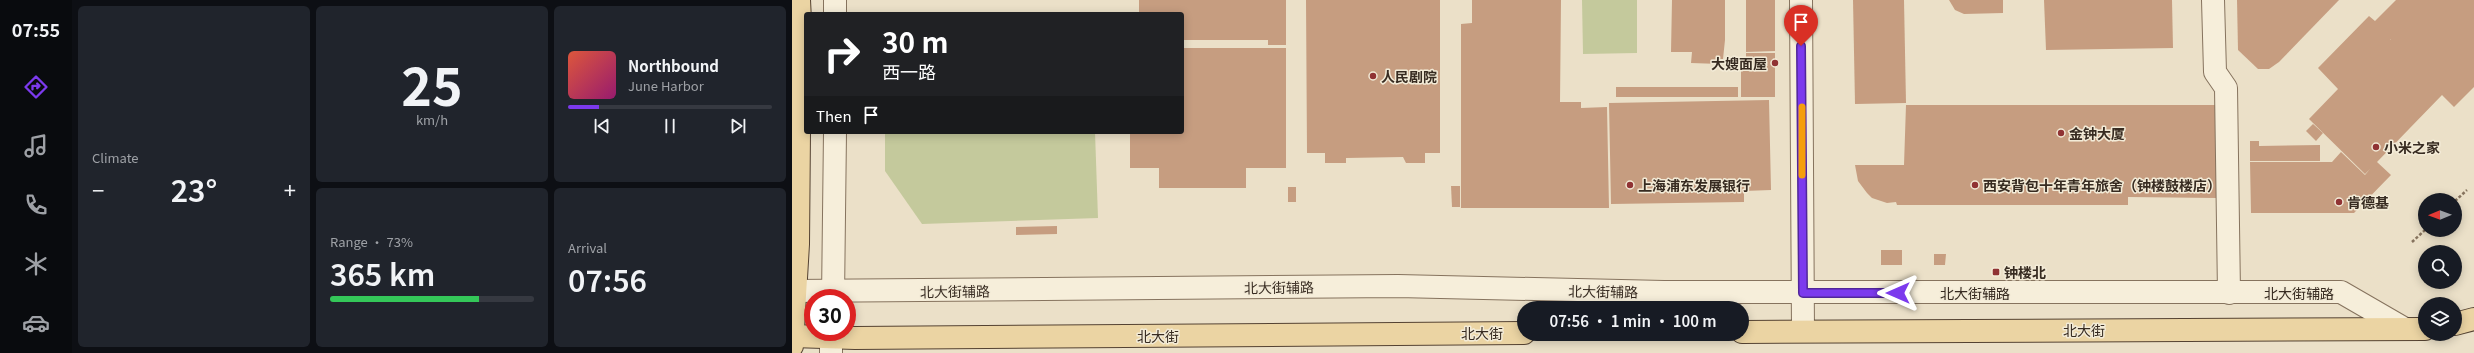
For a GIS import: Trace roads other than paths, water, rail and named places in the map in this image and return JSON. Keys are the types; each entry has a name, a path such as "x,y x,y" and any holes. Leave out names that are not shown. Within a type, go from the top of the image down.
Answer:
{"main road":[{"path":"792,346 798,229 800,20 798,0"},
{"path":"2462,322 2474,319"},
{"name":"北大街","path":"1749,332 2415,329"},
{"name":"北大街","path":"856,341 1517,333"},
{"name":"北大街","path":"792,336 804,338"}],"street":[{"path":"835,0 835,12"},
{"path":"1801,0 1803,331"},
{"path":"2213,0 2215,72 2226,88 2229,293"},
{"path":"833,289 835,134"},
{"name":"北大街辅路","path":"856,295 1398,286 1803,293 2341,292 2415,329"},
{"name":"北大街辅路","path":"794,292 804,293"}],"place":[{"name":"大嫂面屋","path":"1775,63"},
{"name":"人民剧院","path":"1373,76"},
{"name":"金钟大厦","path":"2061,133"},
{"name":"小米之家","path":"2376,147"},
{"name":"上海浦东发展银行","path":"1630,185"},
{"name":"西安背包十年青年旅舍（钟楼鼓楼店）","path":"1975,185"},
{"name":"肯德基","path":"2339,202"},
{"name":"钟楼北","path":"1996,272"}]}
